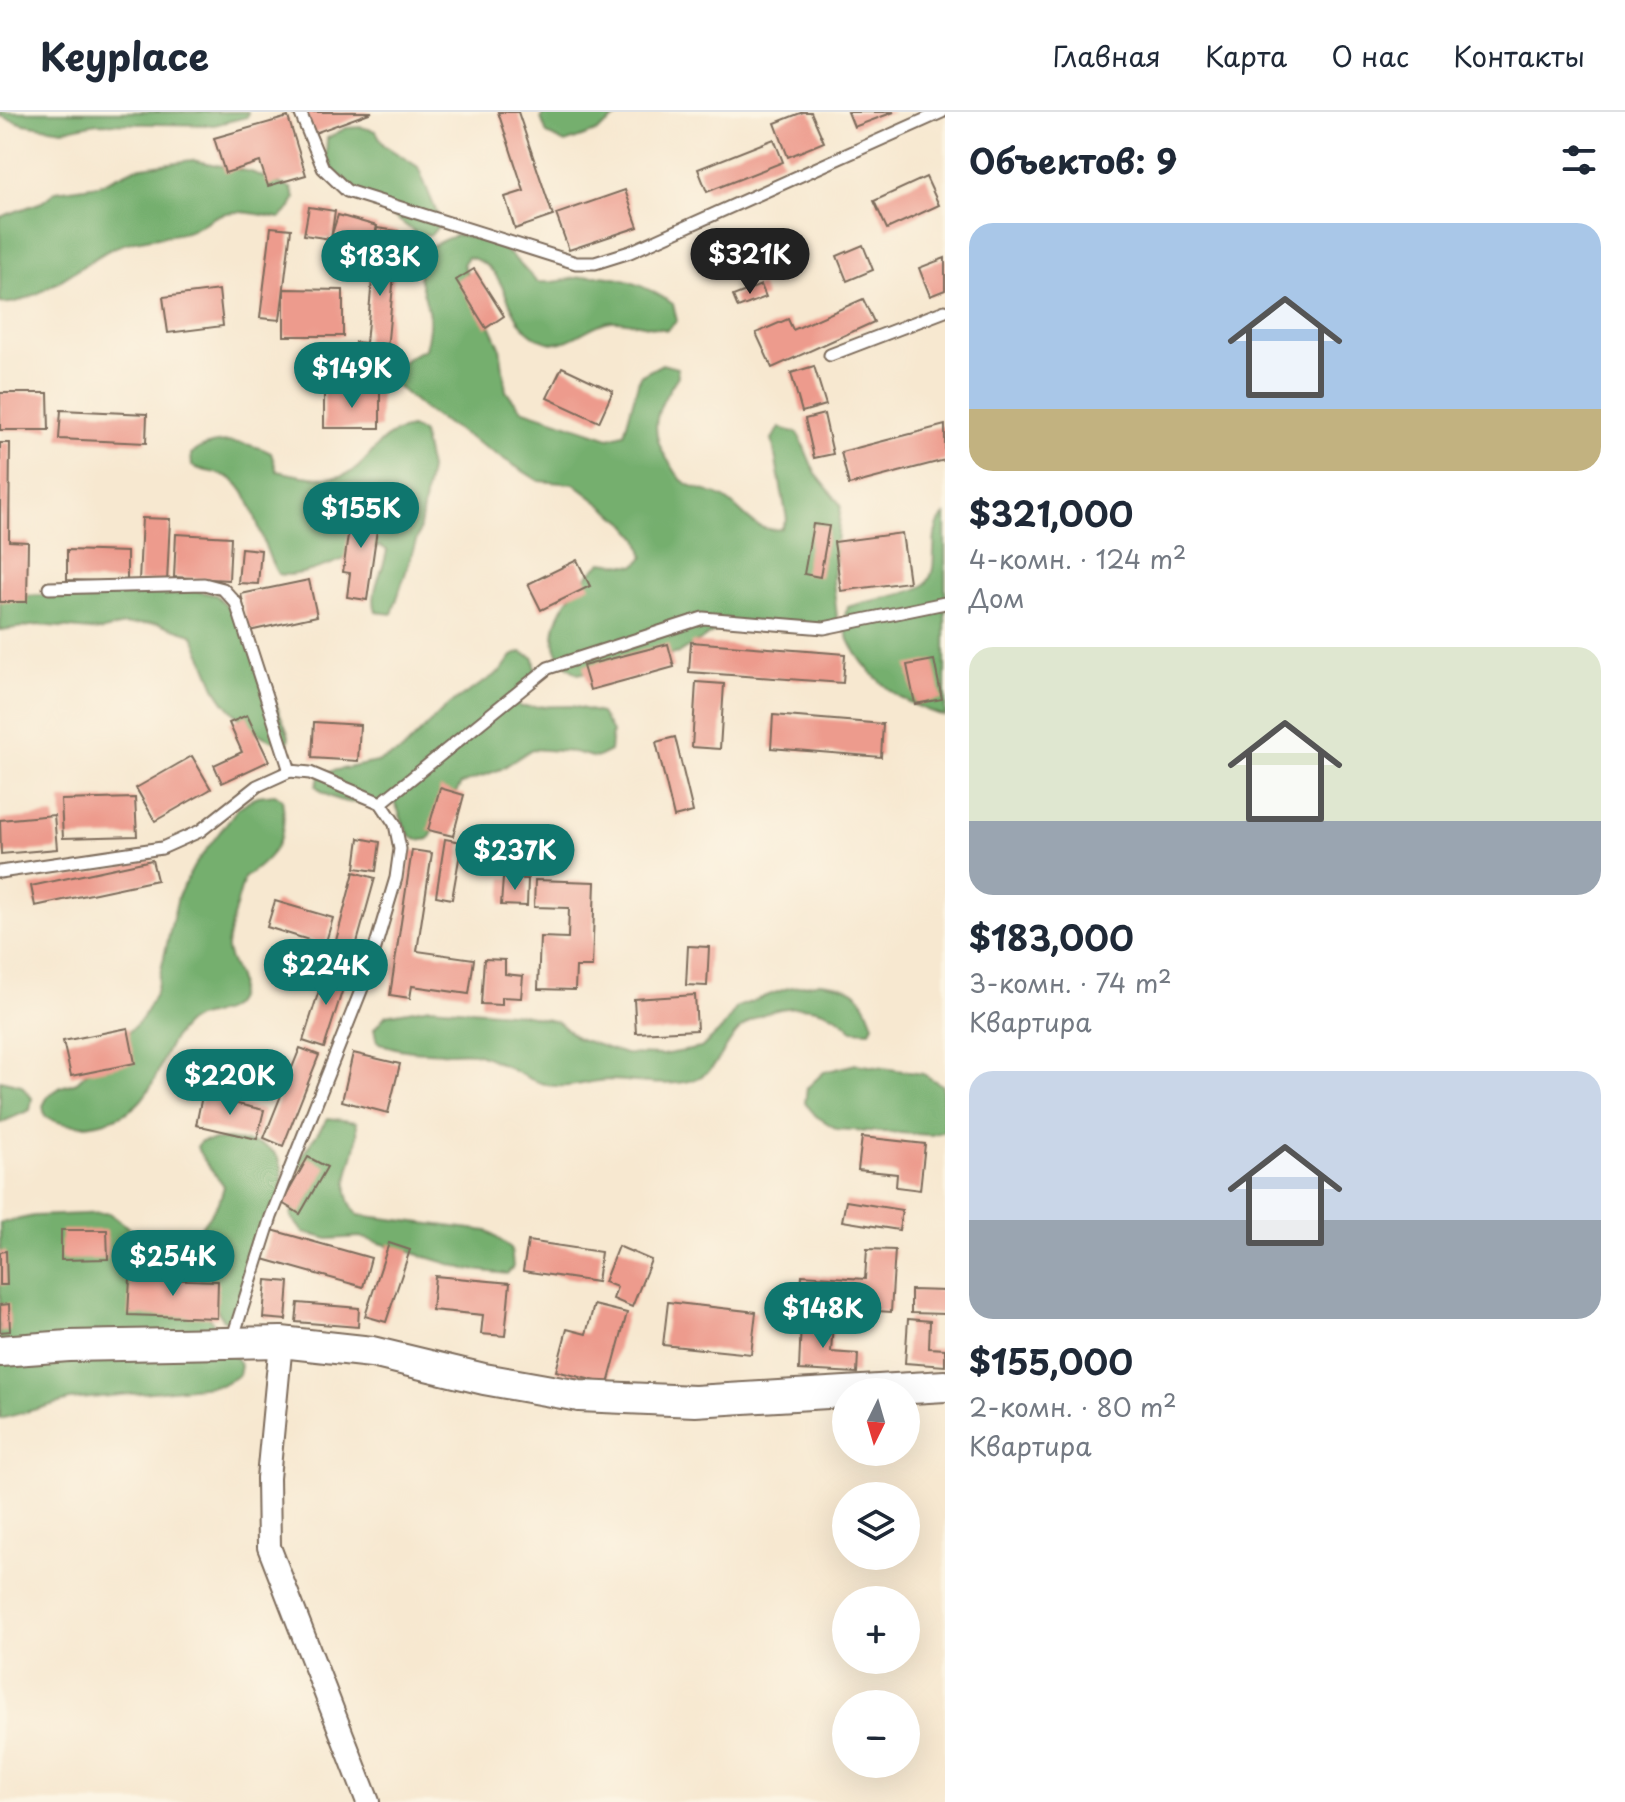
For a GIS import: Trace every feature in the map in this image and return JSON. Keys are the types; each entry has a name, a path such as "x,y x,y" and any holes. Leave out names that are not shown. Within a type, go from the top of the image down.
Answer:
{"main road":[{"path":"0,1351 69,1346 281,1342 372,1352 484,1379 579,1396 695,1401 945,1386"}],"street":[{"path":"281,1342 268,1478 269,1547 368,1802"}],"lane":[{"path":"300,112 323,168 347,191 576,263 595,263 630,252 942,112"},
{"path":"830,355 945,311"},
{"path":"49,588 204,584 223,589 236,603 290,771"},
{"path":"381,803 548,668 703,618 824,628 945,603"},
{"path":"0,872 162,848 200,831 257,786 290,771 310,773 381,803 395,824 396,878 366,978 271,1217 230,1345"}],"green space":[{"path":"0,112 248,112 247,117 214,125 97,123 63,130 24,124 0,116"},
{"path":"544,112 624,112 596,132 565,143 547,134 541,118"},
{"path":"361,127 376,131 384,145 418,167 441,223 431,235 417,234 334,171 326,156 327,138 346,128"},
{"path":"192,160 251,172 291,188 295,198 291,208 280,218 226,213 186,232 118,246 40,292 12,303 0,303 0,217 42,202 56,191 99,185 135,168"},
{"path":"457,235 495,244 537,282 606,277 641,286 673,304 677,321 667,330 611,321 564,342 548,342 532,335 522,325 494,273 483,263 468,257 463,264 500,347 506,391 521,409 609,438 624,434 640,376 662,364 677,368 678,376 664,399 657,420 658,442 664,453 683,481 724,498 756,524 771,529 781,529 787,519 772,439 780,428 798,433 815,473 841,505 833,580 837,617 828,634 728,624 679,653 578,674 563,661 555,647 555,632 567,601 602,562 635,566 644,557 638,538 625,523 574,484 539,481 425,410 392,382 400,365 425,349 427,341 429,316 419,278 420,259 426,250"},
{"path":"410,428 422,432 430,469 419,532 392,614 376,612 374,604 387,550 380,546 314,570 278,574 245,494 228,477 192,466 191,454 200,448 230,442 271,453 277,471 329,478 349,473 385,439"},
{"path":"945,515 945,716 910,703 883,684 856,654 846,630 845,618 848,607 907,593 923,586 932,571 936,532"},
{"path":"192,590 216,595 242,620 289,736 288,743 278,742 257,732 227,705 215,687 192,634 158,623 123,625 100,631 39,625 0,630 0,597"},
{"path":"521,652 534,658 536,672 517,700 520,707 572,706 601,713 612,732 610,751 596,758 574,752 532,749 501,769 461,784 429,839 420,840 409,834 394,802 342,801 316,786 321,773 377,762 401,752 447,706 501,671 512,656"},
{"path":"275,794 282,799 281,835 271,854 244,878 229,936 228,955 239,982 234,1003 222,1011 187,1023 167,1050 147,1093 136,1106 120,1116 77,1125 64,1124 45,1116 43,1106 48,1096 61,1087 77,1082 142,1019 156,992 178,896 194,866 238,808 257,796"},
{"path":"821,982 856,992 873,1024 870,1031 852,1030 827,1012 812,1008 780,1009 750,1021 732,1038 713,1067 698,1078 679,1083 610,1080 553,1086 475,1053 421,1052 386,1045 377,1042 374,1029 386,1015 430,1007 522,1014 558,1022 577,1038 625,1054 662,1055 701,1048 722,1029 737,1007 788,988"},
{"path":"856,1064 923,1074 942,1085 945,1131 931,1135 837,1129 816,1116 805,1103 807,1088 824,1072"},
{"path":"0,1080 21,1085 32,1098 30,1110 0,1123"},
{"path":"328,1118 356,1122 356,1146 347,1192 358,1215 487,1231 511,1248 513,1267 507,1274 466,1269 360,1237 328,1239 303,1232 291,1217 294,1167"},
{"path":"228,1139 269,1149 278,1158 282,1170 282,1184 274,1212 249,1263 230,1321 223,1320 204,1287 194,1263 193,1251 194,1239 218,1203 224,1186 197,1147 201,1141"},
{"path":"109,1213 173,1261 241,1366 239,1375 221,1385 70,1400 0,1419 0,1223 34,1216"}],"building":[{"path":"304,112 372,112 312,134"},
{"path":"498,112 518,112 553,216 515,229 505,197 524,191"},
{"path":"811,112 824,142 788,157 775,123"},
{"path":"848,112 894,112 854,127"},
{"path":"288,117 306,175 268,186 260,162 225,173 214,138"},
{"path":"774,139 783,162 707,192 698,169"},
{"path":"926,177 939,205 887,229 874,201"},
{"path":"625,190 638,227 569,250 556,214"},
{"path":"309,207 335,211 331,239 304,235"},
{"path":"338,215 377,226 372,245 332,234"},
{"path":"271,227 291,229 280,320 260,318"},
{"path":"377,228 398,231 386,361 354,358 355,342 366,343"},
{"path":"863,245 873,270 847,281 837,256"},
{"path":"945,258 945,290 930,296 919,268"},
{"path":"474,269 504,316 486,328 456,280"},
{"path":"761,285 766,297 738,308 733,296"},
{"path":"284,289 343,290 343,336 284,336"},
{"path":"219,290 223,326 168,333 163,297"},
{"path":"863,299 874,322 772,368 756,333 788,319 793,330"},
{"path":"814,366 826,405 802,412 791,373"},
{"path":"562,367 613,391 599,422 547,398"},
{"path":"324,391 380,391 380,428 324,428"},
{"path":"0,393 48,393 49,430 0,430"},
{"path":"61,410 147,414 146,443 59,439"},
{"path":"824,414 833,454 814,458 805,419"},
{"path":"945,425 945,460 849,485 841,452"},
{"path":"0,443 10,443 9,541 28,542 27,602 0,602"},
{"path":"352,505 380,509 367,600 347,597 350,573 343,572"},
{"path":"142,518 170,519 167,582 139,581"},
{"path":"813,524 829,526 820,577 804,574"},
{"path":"902,533 909,582 841,591 834,542"},
{"path":"176,534 231,537 229,580 174,577"},
{"path":"241,548 261,550 258,584 238,583"},
{"path":"67,550 127,552 127,582 67,580"},
{"path":"577,560 590,586 541,610 528,584"},
{"path":"309,580 317,616 249,631 241,594"},
{"path":"691,642 845,654 843,683 689,672"},
{"path":"668,644 674,667 590,690 583,666"},
{"path":"934,660 942,699 915,704 907,665"},
{"path":"696,682 724,684 720,749 692,747"},
{"path":"247,715 269,761 222,783 214,765 242,752 229,723"},
{"path":"773,715 883,724 881,757 771,748"},
{"path":"314,722 360,725 358,761 312,758"},
{"path":"675,737 693,812 674,817 656,742"},
{"path":"192,756 211,789 155,821 136,788"},
{"path":"440,788 464,795 453,836 428,830"},
{"path":"135,798 137,836 63,838 61,800"},
{"path":"54,815 57,849 1,854 0,820"},
{"path":"359,838 380,842 376,871 355,868"},
{"path":"445,839 462,842 452,899 436,896"},
{"path":"412,850 432,853 417,951 474,959 469,994 412,986 410,998 390,995"},
{"path":"152,860 157,880 35,906 31,886"},
{"path":"354,872 375,878 353,957 333,952"},
{"path":"503,878 528,879 527,906 501,905"},
{"path":"535,880 595,882 592,967 576,967 575,990 538,989 540,937 568,938 569,908 534,907"},
{"path":"275,901 333,918 325,945 267,927"},
{"path":"688,946 709,947 707,986 686,985"},
{"path":"484,959 505,960 505,974 523,976 521,998 502,997 502,1005 481,1004"},
{"path":"327,965 348,973 324,1048 303,1041"},
{"path":"695,995 697,1030 636,1033 634,999"},
{"path":"128,1028 135,1063 71,1076 63,1041"},
{"path":"300,1048 319,1055 283,1146 264,1138"},
{"path":"353,1053 400,1064 388,1113 342,1101"},
{"path":"202,1096 264,1110 257,1139 196,1125"},
{"path":"862,1137 925,1144 920,1190 896,1187 897,1174 858,1170"},
{"path":"308,1157 327,1167 300,1214 282,1203"},
{"path":"846,1201 902,1210 899,1230 842,1221"},
{"path":"61,1230 107,1230 108,1259 61,1260"},
{"path":"272,1230 371,1258 363,1287 263,1259"},
{"path":"528,1241 601,1252 597,1282 523,1271"},
{"path":"389,1243 410,1250 386,1322 365,1316"},
{"path":"618,1246 651,1260 632,1307 613,1299 617,1287 604,1282"},
{"path":"867,1249 895,1250 891,1312 863,1310 863,1316 800,1312 802,1275 865,1279"},
{"path":"6,1251 7,1285 0,1285 0,1252"},
{"path":"435,1276 510,1283 505,1336 481,1334 483,1315 432,1310"},
{"path":"130,1278 218,1281 217,1318 128,1315"},
{"path":"266,1280 289,1282 286,1320 263,1318"},
{"path":"911,1290 945,1291 945,1314 911,1313"},
{"path":"668,1302 756,1312 751,1354 663,1345"},
{"path":"298,1303 359,1308 358,1327 296,1322"},
{"path":"9,1304 10,1331 0,1332 0,1305"},
{"path":"594,1305 627,1313 608,1384 556,1371 567,1329 586,1334"},
{"path":"908,1319 930,1321 929,1348 945,1349 945,1366 905,1363"},
{"path":"801,1321 833,1323 831,1352 858,1354 857,1373 799,1370"}]}
